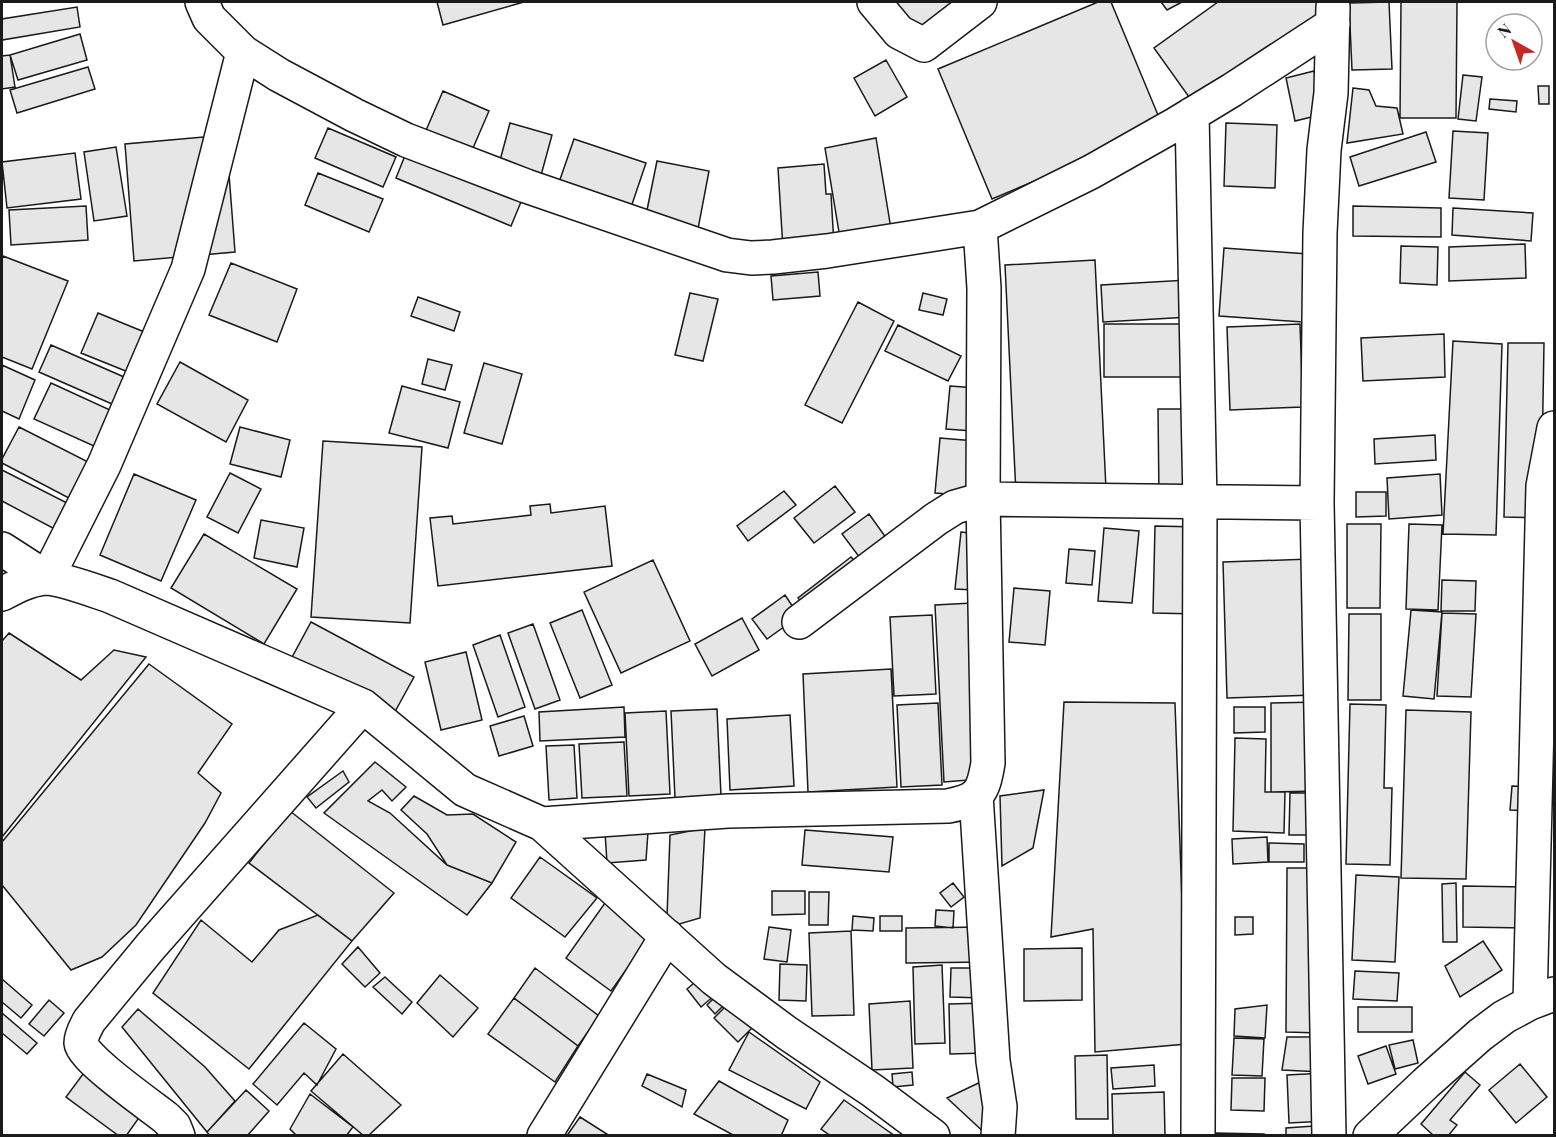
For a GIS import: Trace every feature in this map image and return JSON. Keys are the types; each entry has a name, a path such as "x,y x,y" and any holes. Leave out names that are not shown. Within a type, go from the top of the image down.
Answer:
{"street":[{"path":"202,2 209,18 243,52 279,75 406,140 526,186 727,255 751,258 827,251 980,226 1091,172 1233,90 1333,13"},
{"path":"874,2 899,32 924,45 980,2"},
{"path":"1333,13 1331,93 1324,150 1320,233 1317,503 1329,1121 1387,1132 1480,1035 1504,1017 1542,998 1545,783 1543,486 1554,428"},
{"path":"47,578 104,465 188,269 243,52"},
{"path":"1192,114 1200,502 1198,1136"},
{"path":"542,824 728,812 948,806 964,803 976,795 984,785 988,764 983,499 984,288 980,226"},
{"path":"799,622 936,519 955,507 983,499 1317,503"},
{"path":"2,549 47,578 110,596 363,706 465,789 542,824 714,979 933,1136"},
{"path":"2,594 21,584 47,578"},
{"path":"177,1136 174,1126 166,1118 96,1064 84,1051 81,1044 84,1029 151,946 363,706"},
{"path":"976,795 993,1061 1000,1107 998,1136"},
{"path":"544,1136 667,936"}],"building":[{"path":"437,2 524,2 443,25"},
{"path":"897,2 958,2 916,35 893,5"},
{"path":"1098,2 1111,2 1163,127 992,199 938,69"},
{"path":"1161,2 1182,2 1167,10"},
{"path":"1218,2 1319,2 1325,10 1194,104 1154,48"},
{"path":"1389,2 1392,69 1352,70 1349,3"},
{"path":"1401,2 1457,2 1456,118 1400,118"},
{"path":"77,7 80,27 2,40 2,19"},
{"path":"80,34 87,60 18,80 10,55"},
{"path":"10,55 15,87 2,89 2,56"},
{"path":"886,60 907,97 875,116 854,78"},
{"path":"88,67 95,89 17,113 10,90"},
{"path":"1314,71 1324,114 1295,121 1286,78"},
{"path":"1463,75 1482,77 1476,121 1458,119"},
{"path":"1538,86 1549,86 1549,104 1539,104"},
{"path":"1353,88 1369,90 1376,106 1397,108 1403,134 1347,143"},
{"path":"443,91 489,111 470,155 424,135"},
{"path":"1490,99 1517,101 1516,112 1489,109"},
{"path":"510,123 552,135 540,179 498,168"},
{"path":"1226,123 1277,125 1275,188 1224,186"},
{"path":"328,128 396,157 383,187 315,158"},
{"path":"1453,131 1488,133 1484,200 1449,198"},
{"path":"1426,132 1436,162 1359,186 1350,157"},
{"path":"226,135 235,252 134,261 125,144"},
{"path":"876,138 892,235 841,244 825,148"},
{"path":"574,139 646,163 627,219 555,194"},
{"path":"116,147 127,216 94,221 84,152"},
{"path":"75,153 81,199 7,208 2,162"},
{"path":"406,153 521,202 511,226 396,178"},
{"path":"657,161 709,171 698,229 645,220"},
{"path":"824,164 826,194 831,194 834,245 783,249 778,168"},
{"path":"318,173 383,199 369,232 305,205"},
{"path":"86,206 88,240 11,245 9,210"},
{"path":"1353,206 1441,208 1441,237 1353,236"},
{"path":"1453,208 1533,213 1531,241 1452,235"},
{"path":"1525,244 1526,278 1449,281 1449,247"},
{"path":"1401,246 1438,247 1437,285 1400,283"},
{"path":"1224,248 1308,254 1303,322 1219,316"},
{"path":"3,256 68,281 32,369 2,357"},
{"path":"1095,260 1106,489 1016,494 1005,265"},
{"path":"231,263 297,289 277,342 209,315"},
{"path":"818,272 820,296 773,300 771,276"},
{"path":"1188,280 1190,317 1103,322 1101,285"},
{"path":"690,293 718,299 703,361 675,355"},
{"path":"923,293 947,299 943,315 919,310"},
{"path":"418,297 460,312 454,331 411,316"},
{"path":"858,302 894,321 842,423 805,405"},
{"path":"98,313 159,338 143,378 81,353"},
{"path":"1104,324 1194,324 1194,377 1104,377"},
{"path":"1300,324 1303,407 1230,410 1227,327"},
{"path":"898,325 961,356 948,381 885,351"},
{"path":"1444,334 1445,377 1363,381 1361,338"},
{"path":"1453,341 1502,344 1496,535 1443,534"},
{"path":"1508,343 1544,343 1541,518 1504,517"},
{"path":"51,345 140,384 128,411 39,372"},
{"path":"428,359 452,365 445,390 422,384"},
{"path":"180,362 248,400 226,442 157,404"},
{"path":"484,363 522,374 502,444 464,433"},
{"path":"2,365 35,380 19,419 2,411"},
{"path":"51,383 121,415 105,451 34,419"},
{"path":"402,386 460,402 448,448 389,433"},
{"path":"950,386 977,388 973,431 946,429"},
{"path":"1158,409 1197,409 1198,496 1159,497"},
{"path":"19,427 104,470 86,507 2,463"},
{"path":"240,427 290,440 281,477 230,464"},
{"path":"1435,435 1436,460 1375,464 1374,439"},
{"path":"940,438 975,441 970,496 935,493"},
{"path":"323,441 422,447 410,623 311,617"},
{"path":"2,470 77,508 64,534 2,501"},
{"path":"230,473 261,489 238,533 207,517"},
{"path":"134,474 196,500 161,581 100,555"},
{"path":"1440,474 1442,515 1389,519 1387,478"},
{"path":"835,486 855,512 814,543 794,518"},
{"path":"784,491 796,505 748,541 737,526"},
{"path":"1356,492 1386,492 1386,516 1356,517"},
{"path":"550,504 551,513 605,506 612,566 438,586 430,518 452,516 453,524 531,515 530,506"},
{"path":"869,514 892,546 866,566 842,534"},
{"path":"261,520 304,528 297,567 254,558"},
{"path":"1347,524 1381,524 1380,608 1347,608"},
{"path":"1409,524 1442,525 1438,610 1406,609"},
{"path":"1155,526 1199,527 1197,614 1153,613"},
{"path":"1104,528 1139,531 1132,603 1098,601"},
{"path":"961,532 979,534 974,590 955,589"},
{"path":"204,534 297,589 264,644 171,588"},
{"path":"1069,549 1095,551 1092,585 1066,583"},
{"path":"851,557 862,570 808,611 798,598"},
{"path":"1310,559 1314,695 1227,698 1223,562"},
{"path":"653,560 690,641 621,673 584,592"},
{"path":"1442,580 1476,581 1475,611 1441,611"},
{"path":"1014,588 1050,591 1045,645 1009,642"},
{"path":"785,595 799,616 767,639 752,619"},
{"path":"972,603 981,779 944,782 935,605"},
{"path":"582,610 612,685 580,698 550,623"},
{"path":"1411,610 1442,612 1434,699 1403,696"},
{"path":"1442,613 1476,614 1471,697 1437,696"},
{"path":"1349,614 1381,614 1381,700 1348,700"},
{"path":"932,615 936,694 894,696 890,617"},
{"path":"742,618 759,650 712,676 695,644"},
{"path":"311,622 414,677 392,717 290,661"},
{"path":"533,624 560,700 535,709 508,633"},
{"path":"9,633 81,680 114,650 146,657 2,837 2,641"},
{"path":"500,635 525,707 498,717 473,645"},
{"path":"466,652 482,720 441,730 425,662"},
{"path":"149,664 232,724 198,773 221,793 205,823 136,925 102,957 71,970 2,885 2,842"},
{"path":"891,669 897,787 808,792 803,674"},
{"path":"1064,702 1175,703 1187,1044 1095,1052 1093,929 1051,937"},
{"path":"1319,702 1319,791 1271,792 1271,703"},
{"path":"938,703 942,785 901,787 897,705"},
{"path":"1350,704 1386,705 1384,788 1392,788 1390,865 1346,864"},
{"path":"624,707 625,737 540,741 539,712"},
{"path":"1234,707 1265,707 1265,732 1234,733"},
{"path":"717,709 721,796 675,798 671,711"},
{"path":"1406,710 1471,712 1466,879 1401,878"},
{"path":"666,711 670,794 629,796 625,713"},
{"path":"790,715 794,786 730,790 727,719"},
{"path":"524,716 533,746 499,756 490,726"},
{"path":"1235,738 1266,739 1265,792 1285,792 1284,833 1233,831"},
{"path":"624,742 627,796 582,798 579,744"},
{"path":"574,745 577,798 549,800 546,746"},
{"path":"375,762 406,787 392,801 382,790 368,801 390,813 447,865 492,883 467,915 324,813"},
{"path":"343,771 349,782 316,808 307,797"},
{"path":"1512,786 1532,787 1531,811 1510,810"},
{"path":"1044,790 1033,848 1002,866 1000,796"},
{"path":"1290,793 1318,793 1317,835 1289,835"},
{"path":"414,796 447,815 473,814 516,842 492,883 447,865 427,834 401,810"},
{"path":"290,811 394,893 352,941 249,863"},
{"path":"705,828 700,918 676,925 667,916 670,835"},
{"path":"805,830 893,837 889,872 802,865"},
{"path":"605,832 648,832 646,860 607,863"},
{"path":"1267,837 1268,862 1233,864 1232,839"},
{"path":"1269,843 1304,844 1304,862 1269,862"},
{"path":"540,857 597,898 565,937 511,898"},
{"path":"1287,868 1321,868 1320,1033 1286,1032"},
{"path":"1356,875 1399,877 1395,962 1352,960"},
{"path":"953,883 964,897 951,907 940,893"},
{"path":"1456,883 1457,942 1443,942 1442,884"},
{"path":"1463,886 1531,887 1531,928 1463,927"},
{"path":"772,891 805,891 805,914 772,915"},
{"path":"809,892 829,892 828,925 809,925"},
{"path":"605,903 651,935 611,991 566,958"},
{"path":"936,910 954,911 953,928 935,926"},
{"path":"318,915 352,941 249,1069 153,993 201,920 252,962 279,930"},
{"path":"853,916 874,918 873,931 852,930"},
{"path":"880,916 902,916 902,931 880,931"},
{"path":"1235,917 1253,917 1253,934 1235,935"},
{"path":"769,927 791,930 787,962 764,959"},
{"path":"985,927 986,962 906,963 906,928"},
{"path":"851,931 854,1015 812,1016 809,933"},
{"path":"1483,941 1502,970 1460,997 1445,966"},
{"path":"358,947 380,973 365,987 342,964"},
{"path":"1082,948 1082,1000 1024,1001 1024,949"},
{"path":"780,964 807,965 806,1001 779,1000"},
{"path":"942,965 945,1043 915,1044 913,967"},
{"path":"535,968 599,1016 578,1046 514,998"},
{"path":"951,968 984,968 983,998 950,997"},
{"path":"1355,971 1399,973 1397,1001 1353,999"},
{"path":"440,975 478,1008 453,1037 417,1003"},
{"path":"385,977 412,1002 402,1014 373,987"},
{"path":"701,977 715,995 701,1007 687,989"},
{"path":"2,979 32,1005 21,1018 2,1002"},
{"path":"722,990 731,998 715,1014 707,1005"},
{"path":"736,996 760,1020 738,1042 714,1018"},
{"path":"514,998 578,1046 555,1082 488,1034"},
{"path":"49,1000 64,1013 44,1036 29,1024"},
{"path":"910,1001 913,1068 872,1070 869,1004"},
{"path":"985,1003 986,1053 950,1054 949,1004"},
{"path":"1267,1005 1265,1038 1234,1036 1235,1009"},
{"path":"1358,1007 1412,1007 1412,1032 1358,1032"},
{"path":"138,1009 205,1067 235,1101 207,1132 122,1027"},
{"path":"2,1013 37,1043 27,1054 2,1033"},
{"path":"304,1023 336,1049 317,1085 304,1073 277,1105 253,1084"},
{"path":"749,1032 820,1082 806,1109 729,1070"},
{"path":"1287,1037 1325,1037 1322,1072 1282,1070"},
{"path":"1234,1038 1264,1039 1262,1076 1232,1075"},
{"path":"1413,1040 1418,1063 1395,1069 1389,1045"},
{"path":"1386,1046 1396,1074 1368,1084 1358,1056"},
{"path":"343,1054 401,1105 368,1136 364,1136 311,1091"},
{"path":"1107,1055 1108,1119 1076,1119 1075,1056"},
{"path":"1520,1064 1547,1097 1516,1123 1489,1090"},
{"path":"1154,1065 1155,1086 1113,1089 1111,1068"},
{"path":"86,1070 143,1112 126,1136 119,1136 66,1097"},
{"path":"912,1072 913,1085 893,1087 892,1074"},
{"path":"1465,1072 1480,1085 1450,1120 1457,1125 1448,1136 1434,1136 1421,1124"},
{"path":"1325,1073 1327,1121 1289,1123 1287,1075"},
{"path":"647,1074 686,1090 682,1107 642,1086"},
{"path":"989,1078 988,1136 947,1098"},
{"path":"1232,1078 1265,1078 1264,1111 1231,1110"},
{"path":"719,1081 788,1120 781,1136 735,1136 694,1114"},
{"path":"246,1090 269,1111 247,1136 210,1136 207,1132"},
{"path":"1164,1092 1165,1136 1113,1136 1112,1094"},
{"path":"310,1094 353,1127 346,1136 297,1136 290,1129"},
{"path":"844,1100 895,1136 831,1136 821,1129"},
{"path":"580,1117 610,1136 569,1136 568,1134"},
{"path":"1328,1125 1328,1136 1286,1136 1286,1128"},
{"path":"1214,1133 1264,1134 1264,1136 1215,1136"}]}
